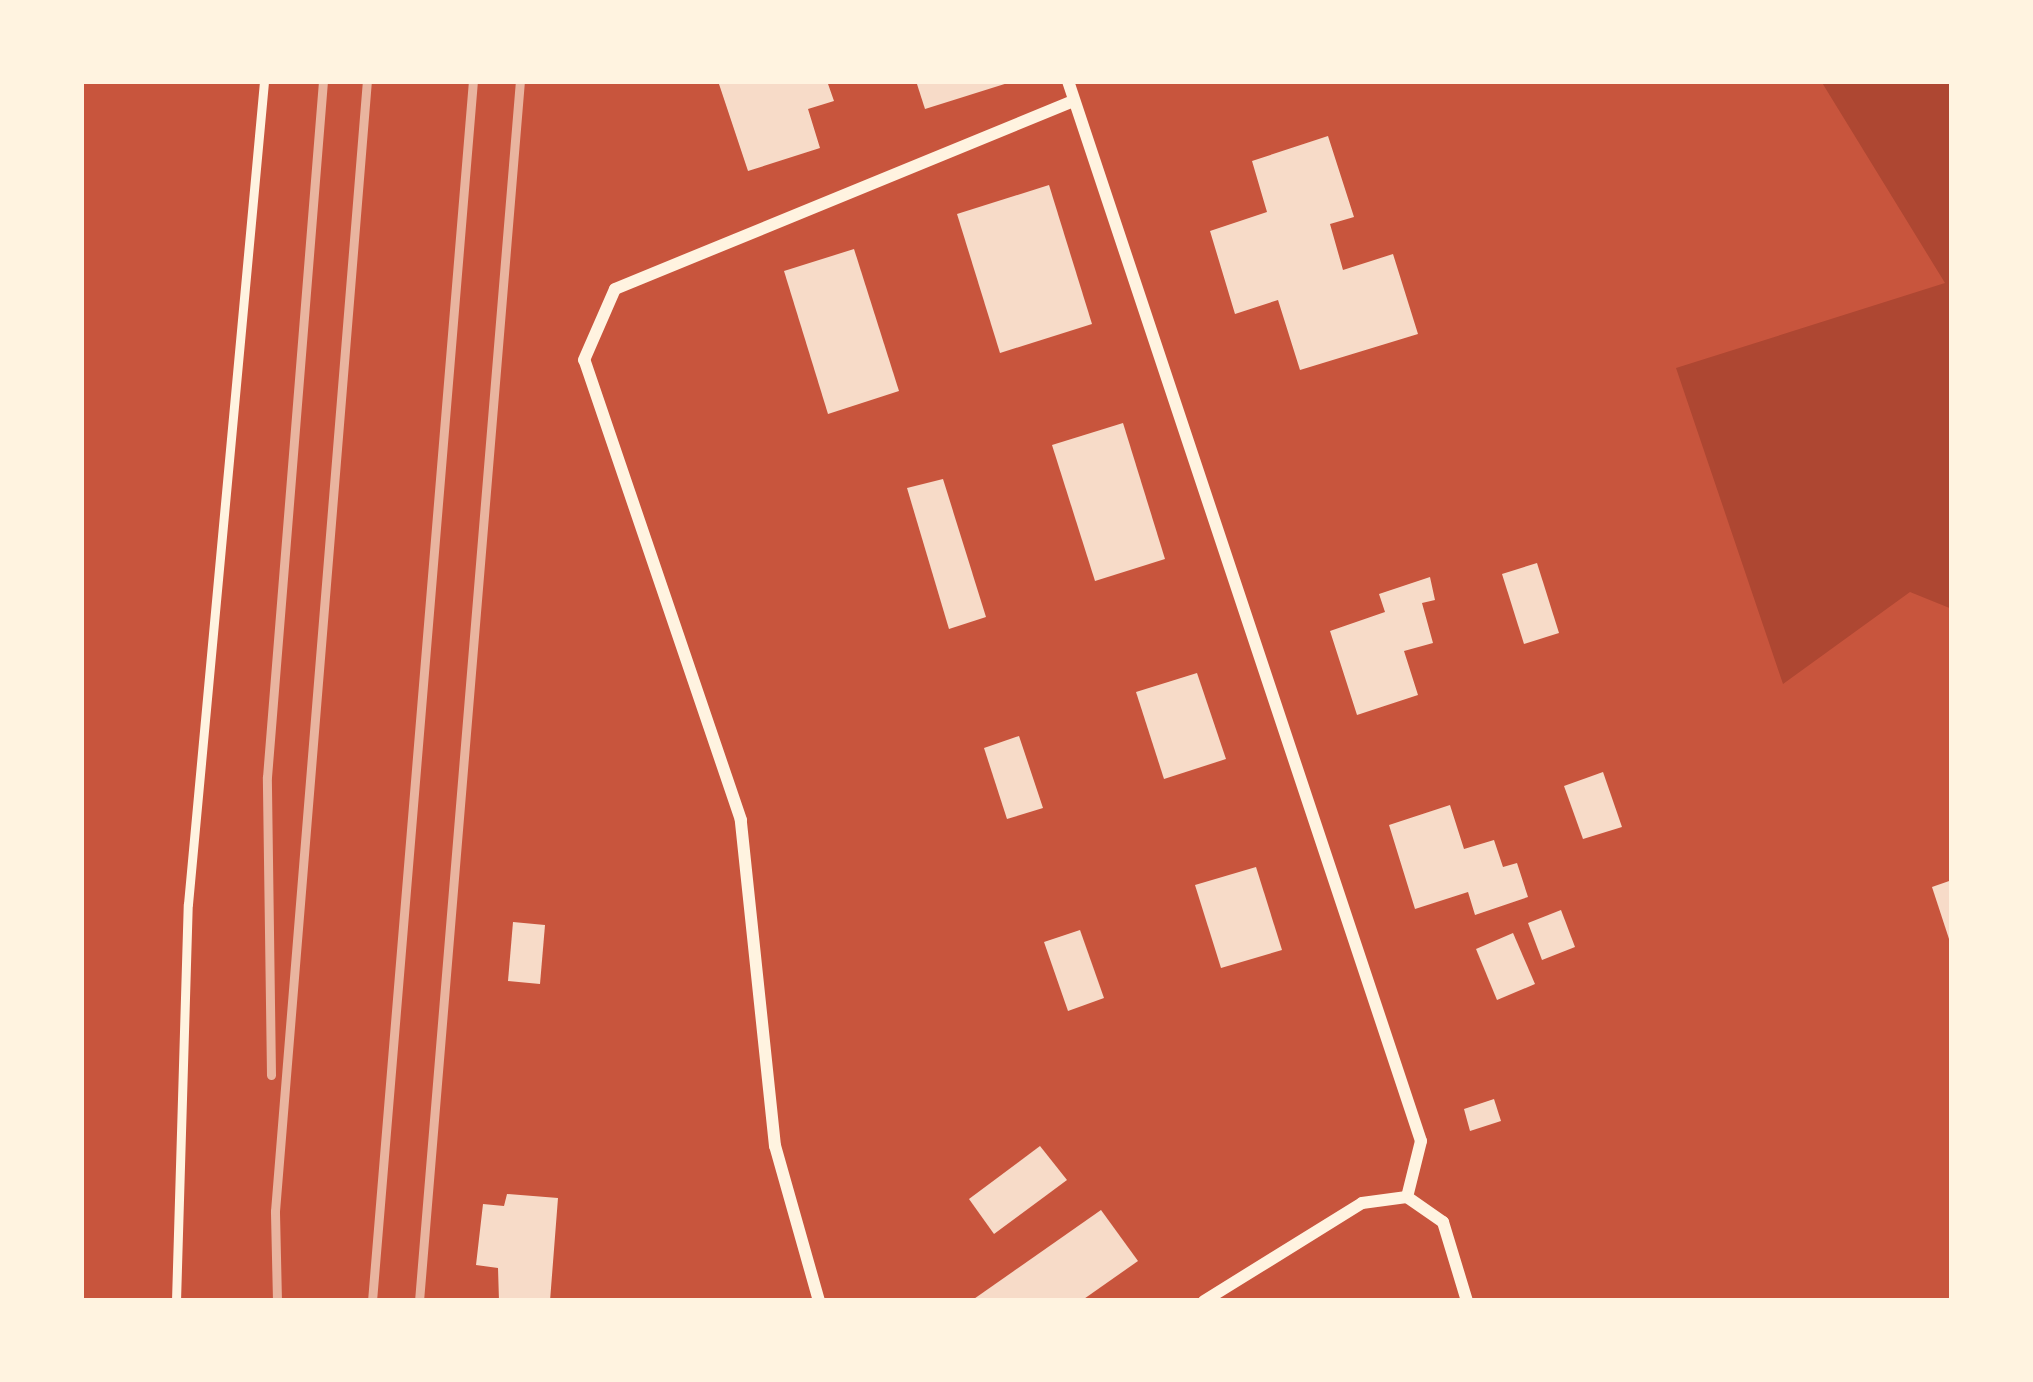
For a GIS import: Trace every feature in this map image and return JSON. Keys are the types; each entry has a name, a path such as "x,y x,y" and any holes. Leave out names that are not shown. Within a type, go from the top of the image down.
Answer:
{"street":[{"path":"1068,81 1421,1141 1407,1197"},
{"path":"819,1301 775,1146 741,820 584,360 615,289 1073,101"},
{"path":"1204,1301 1362,1203 1407,1197 1443,1222 1467,1301"}],"lane":[{"path":"176,1301 188,904 264,81"}],"shaded area":[{"path":"1821,81 1952,81 1952,609 1910,592 1783,684 1676,368 1945,283"}],"building":[{"path":"718,81 827,81 834,101 808,109 820,148 748,171"},
{"path":"916,81 1011,81 1011,82 925,109"},
{"path":"1328,136 1354,217 1330,224 1343,270 1393,254 1418,334 1300,370 1278,300 1235,314 1210,231 1267,212 1252,161"},
{"path":"1049,185 1092,324 1000,353 957,214"},
{"path":"854,249 899,391 828,414 784,271"},
{"path":"1123,423 1165,559 1095,581 1052,445"},
{"path":"943,479 986,617 949,629 907,488"},
{"path":"1537,563 1559,633 1524,644 1502,574"},
{"path":"1430,577 1435,600 1422,603 1433,643 1404,651 1418,695 1357,715 1330,631 1385,612 1379,594"},
{"path":"1197,673 1226,759 1164,779 1136,692"},
{"path":"1019,736 1043,808 1007,819 984,748"},
{"path":"1603,772 1622,827 1583,839 1564,786"},
{"path":"1450,805 1464,849 1494,840 1503,867 1517,863 1528,897 1475,915 1468,892 1415,909 1389,825"},
{"path":"1256,867 1282,950 1221,968 1195,885"},
{"path":"1952,880 1952,945 1951,945 1932,887"},
{"path":"1561,910 1575,947 1542,960 1528,923"},
{"path":"513,922 545,925 540,984 508,981"},
{"path":"1080,930 1104,998 1068,1011 1044,942"},
{"path":"1513,933 1535,984 1497,1000 1476,949"},
{"path":"1494,1099 1501,1121 1470,1131 1464,1109"},
{"path":"1040,1146 1067,1180 994,1234 969,1199"},
{"path":"507,1194 558,1198 550,1301 499,1301 498,1268 476,1265 483,1204 504,1206"},
{"path":"1101,1210 1138,1261 1081,1301 971,1301"}],"railway":[{"path":"271,1075 267,777 323,81"},
{"path":"277,1301 275,1211 367,81"},
{"path":"372,1301 473,81"},
{"path":"419,1301 520,81"}]}
